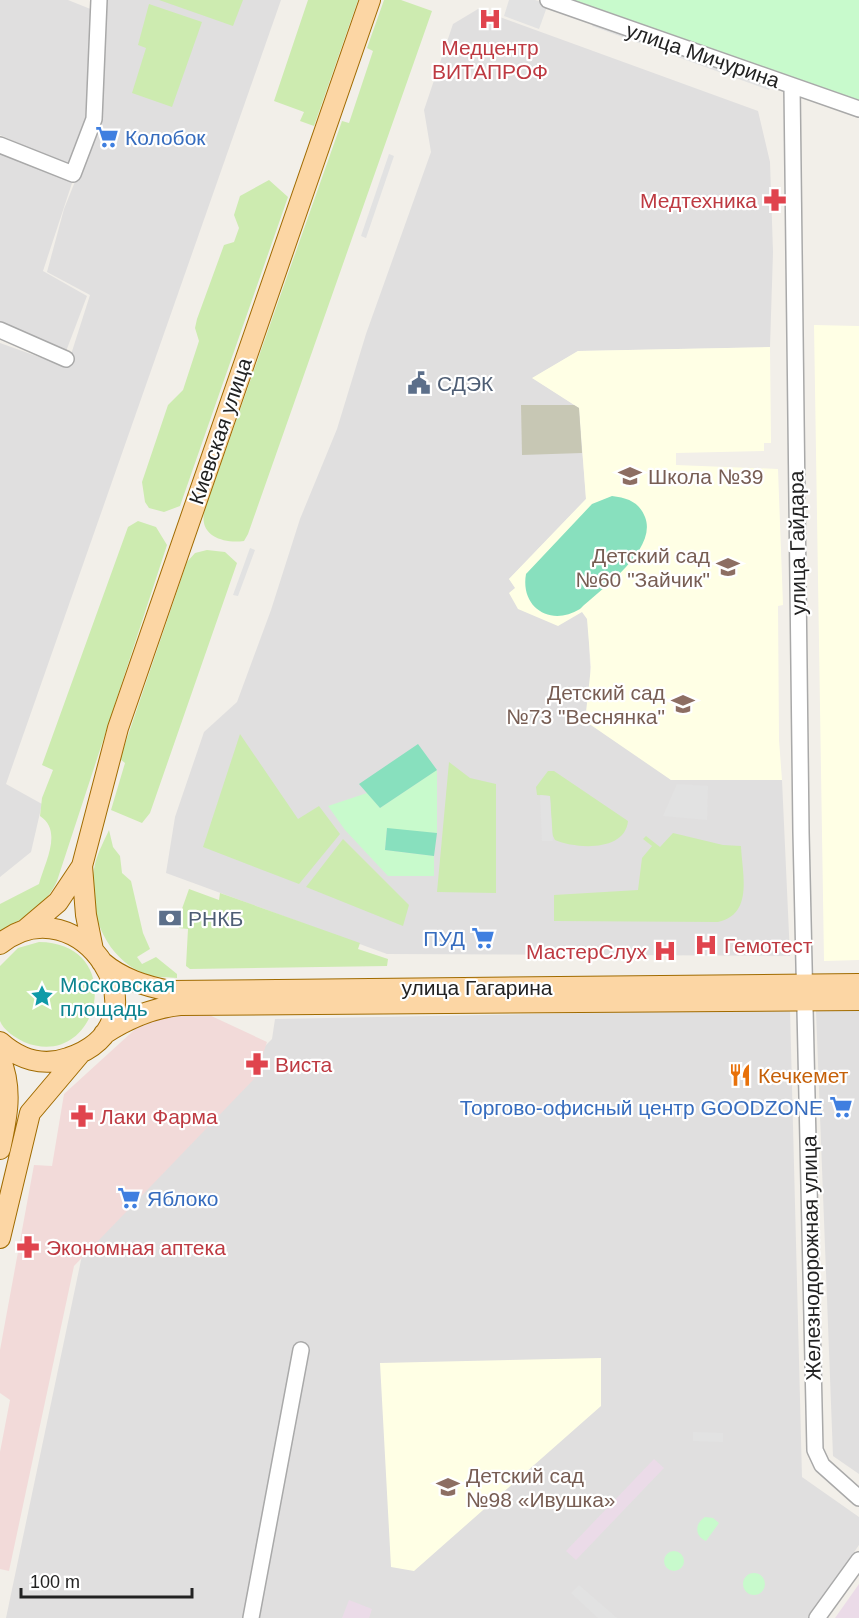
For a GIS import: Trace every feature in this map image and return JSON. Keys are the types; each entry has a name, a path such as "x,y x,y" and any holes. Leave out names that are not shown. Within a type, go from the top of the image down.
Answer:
{"main road":[{"name":"Киевская улица","path":"25,930 58,902 82,866 118,729 370,0"},
{"name":"Киевская улица","path":"82,866 86,915 98,956"},
{"path":"0,1238 30,1113 81,1053 104,1035 115,1011 116,999 111,974 98,956 75,936 59,930 42,928 25,930 2,942"},
{"name":"улица Гагарина","path":"98,956 114,972 140,984 171,991 804,992 859,1000"},
{"name":"улица Гагарина","path":"104,1035 121,1022 160,1007 180,1005 804,992 859,984"},
{"path":"0,1042 12,1052 36,1061 61,1061 81,1053"},
{"path":"0,1058 8,1088 8,1109 0,1149"}],"street":[{"name":"улица Мичурина","path":"548,0 859,109"},
{"path":"0,145 74,174 94,119 96,1"},
{"name":"улица Гайдара","path":"792,86 804,992"},
{"path":"0,330 66,359"},
{"name":"Железнодорожная улица","path":"804,992 815,1450 822,1465 857,1491"},
{"path":"251,1618 301,1350"},
{"path":"817,1618 859,1560"}],"shaded area":[{"path":"0,0 68,0 93,10 90,117 71,166 0,135"},
{"path":"107,0 281,0 6,784 42,804 31,852 0,877 0,343 67,367 90,295 47,272 64,209 98,124"},
{"path":"509,0 535,0 548,4 539,29 504,16"},
{"path":"478,9 758,111 770,162 773,252 770,347 578,351 533,378 579,408 586,499 509,579 516,588 583,611 588,619 591,686 671,780 782,780 790,956 387,954 166,873 175,817 204,732 237,702 271,610 300,519 337,429 366,334 431,152 424,110 453,24"},
{"path":"595,18 773,82 769,90 592,26"},
{"path":"0,151 74,177 43,271 87,296 65,354 0,326"},
{"path":"389,154 394,156 366,238 361,236"},
{"path":"814,325 859,326 859,960 824,961"},
{"path":"770,347 771,443 764,443 764,451 676,453 676,465 778,469 783,605 778,606 779,740 782,780 671,780 585,721 591,667 587,619 582,612 558,626 518,609 509,593 515,588 509,579 586,499 579,408 532,378 578,351"},
{"path":"521,405 574,405 579,408 582,453 522,455"},
{"path":"250,548 255,550 238,596 233,595"},
{"path":"677,784 708,786 707,820 663,816"},
{"path":"540,795 550,796 553,841 542,841"},
{"path":"790,1009 802,1477 859,1517 859,1545 809,1618 6,1618 89,1222 272,1039 275,1019"},
{"path":"816,1011 859,1011 859,1474 833,1456"},
{"path":"205,1013 267,1042 255,1078 74,1266 9,1571 0,1569 0,1452 10,1400 0,1393 0,1350 34,1165 52,1166 64,1094 143,1022 165,1014"},
{"name":"Детский сад №98 «Ивушка»","path":"601,1358 601,1406 414,1571 391,1567 380,1363"},
{"path":"693,1432 723,1433 723,1442 693,1441"},
{"path":"654,1459 664,1468 576,1560 566,1551"},
{"path":"859,1584 859,1618 835,1618"},
{"path":"579,1585 617,1618 598,1618 571,1593"},
{"path":"349,1600 372,1609 369,1618 342,1618"}],"green space":[{"path":"159,0 243,0 233,26"},
{"path":"308,0 358,0 314,126 300,121 304,112 274,101"},
{"path":"384,0 401,0 432,11 248,534 244,541 220,539 213,536 205,525 203,518 205,509 342,121 349,123 373,51 367,48"},
{"path":"567,0 859,0 859,100 776,75"},
{"path":"149,4 202,22 172,107 132,93 146,48 138,45"},
{"path":"269,180 288,197 180,506 164,512 149,508 145,502 142,482 168,405 183,390 199,341 195,328 197,319 224,245 234,242 239,228 234,215 240,196"},
{"path":"612,496 632,502 640,508 645,517 647,530 636,555 613,580 580,609 558,616 540,611 528,596 525,586 526,574 592,504"},
{"path":"138,521 156,527 167,545 57,881 40,905 0,931 0,904 39,884 48,857 51,838 47,822 40,816 42,798 53,770 42,765 128,527"},
{"path":"207,550 225,552 237,563 150,813 142,823 111,810 125,763 120,759 187,562 195,553"},
{"path":"240,734 298,819 319,806 340,834 299,884 203,847"},
{"path":"418,744 437,770 380,808 359,784"},
{"path":"449,762 470,778 496,784 496,893 437,892"},
{"path":"437,770 437,833 387,829 385,850 434,856 434,876 388,876 345,830 328,806 367,793 380,808"},
{"path":"548,771 554,771 628,821 625,831 609,843 598,846 575,845 555,840 552,834 550,796 537,795 536,787"},
{"path":"387,828 437,833 434,856 385,850"},
{"path":"109,830 113,847 120,856 122,873 131,881 143,933 150,949 137,957 142,964 156,957 177,974 177,978 152,976 133,968 120,958 101,930 93,898 93,881 96,860"},
{"path":"673,833 723,845 741,846 743,891 737,911 729,918 718,922 554,921 554,895 638,890 642,858 652,846 643,839 646,836 660,847"},
{"path":"343,839 409,905 403,926 306,887"},
{"path":"189,889 219,900 220,893 360,943 358,949 388,959 387,966 190,969 186,966 188,929 179,928 178,920"},
{"name":"Московская площадь","path":"39,942 68,948 86,962 94,982 94,1004 86,1024 71,1040 50,1047 24,1042 7,1031 0,1021 0,966 18,948"},
{"path":"705,1517 713,1518 719,1523 706,1541 702,1539 697,1530 699,1523"},
{"path":"670,1551 678,1551 684,1557 684,1565 678,1571 670,1571 664,1565 664,1557"},
{"path":"754,1573 762,1576 765,1584 762,1592 754,1595 746,1592 743,1584 746,1576"}],"place":[{"name":"Медцентр ВИТАПРОФ","path":"490,19"},
{"name":"Колобок","path":"107,137"},
{"name":"Медтехника","path":"775,200"},
{"name":"СДЭК","path":"419,383"},
{"name":"Школа №39","path":"630,476"},
{"name":"Детский сад №60 \"Зайчик\"","path":"728,567"},
{"name":"Детский сад №73 \"Веснянка\"","path":"683,704"},
{"name":"РНКБ","path":"170,918"},
{"name":"ПУД","path":"483,938"},
{"name":"Гемотест","path":"706,945"},
{"name":"МастерСлух","path":"665,951"},
{"name":"Московская площадь","path":"42,996"},
{"name":"Виста","path":"257,1064"},
{"name":"Кечкемет","path":"740,1075"},
{"name":"Торгово-офисный центр GOODZONE","path":"841,1107"},
{"name":"Лаки Фарма","path":"82,1116"},
{"name":"Яблоко","path":"129,1198"},
{"name":"Экономная аптека","path":"28,1247"},
{"name":"Детский сад №98 «Ивушка»","path":"448,1487"}]}
